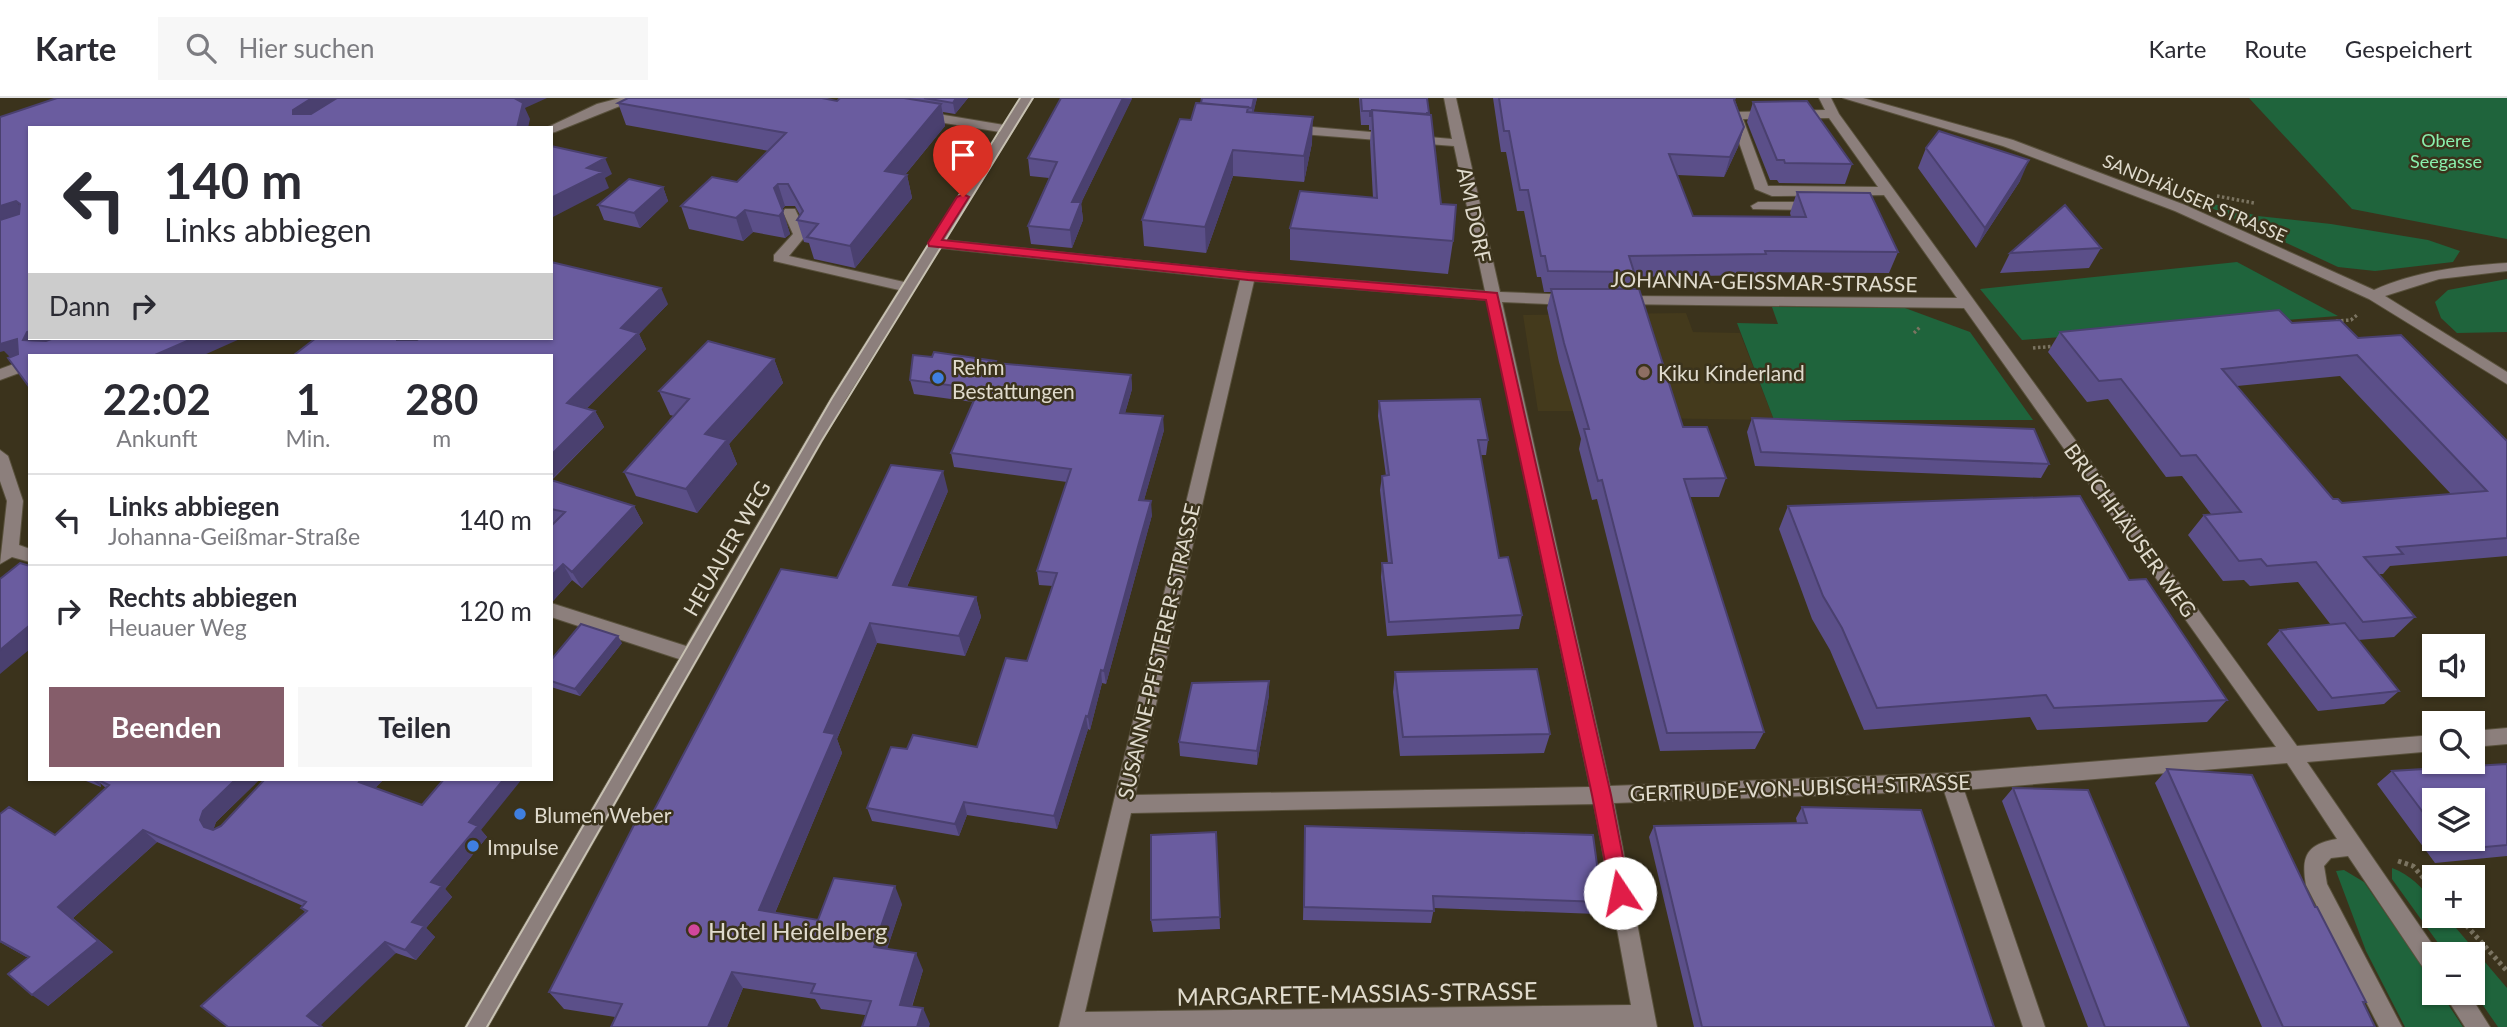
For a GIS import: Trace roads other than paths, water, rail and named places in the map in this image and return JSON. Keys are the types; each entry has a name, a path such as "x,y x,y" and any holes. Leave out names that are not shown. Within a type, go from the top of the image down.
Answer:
{"street":[{"path":"589,98 601,107"},
{"path":"553,128 601,107 634,98"},
{"name":"HEUAUER WEG","path":"476,1027 906,287 1027,98"},
{"name":"AM DORF","path":"1450,98 1602,795 1645,1022"},
{"name":"BRUCHHÄUSER WEG","path":"1825,98 1889,201 2003,351 2292,755 2422,948"},
{"name":"SANDHÄUSER STRASSE","path":"1849,98 2008,144 2180,208 2374,296 2507,379"},
{"path":"909,113 1007,129"},
{"path":"1833,114 1739,115 1737,119 1762,189 1889,201"},
{"name":"AM DORF","path":"1274,128 1460,143"},
{"path":"1758,206 1828,206"},
{"path":"790,212 800,234 779,258 906,287"},
{"name":"JOHANNA-GEISSMAR-STRASSE","path":"934,243 1248,276 1492,296 1598,301 1967,303"},
{"path":"2374,296 2398,284 2466,270 2507,267"},
{"name":"SUSANNE-PFISTERER-STRASSE","path":"1071,1025 1248,276"},
{"path":"0,375 28,364"},
{"path":"0,456 15,502 5,553 28,556"},
{"path":"553,611 690,655"},
{"path":"2485,738 2507,736"},
{"name":"GERTRUDE-VON-UBISCH-STRASSE","path":"1122,804 1602,795 1951,782 2422,744"},
{"path":"1951,782 2034,1027"},
{"path":"2352,846 2325,850 2313,863 2317,885 2391,1027"},
{"path":"2463,1005 2479,1027"},
{"name":"MARGARETE-MASSIAS-STRASSE","path":"1071,1025 1645,1022"}],"tram line":[{"path":"466,1027 832,398 1020,98"},
{"path":"487,1027 821,442 1033,98"}],"place":[{"name":"Kiku Kinderland","path":"1644,372"},
{"name":"Rehm Bestattungen","path":"938,378"},
{"name":"Blumen Weber","path":"520,814"},
{"name":"Impulse","path":"473,846"},
{"name":"Hotel Heidelberg","path":"694,930"}],"park label":[{"name":"Obere Seegasse","path":"2446,150"}]}
